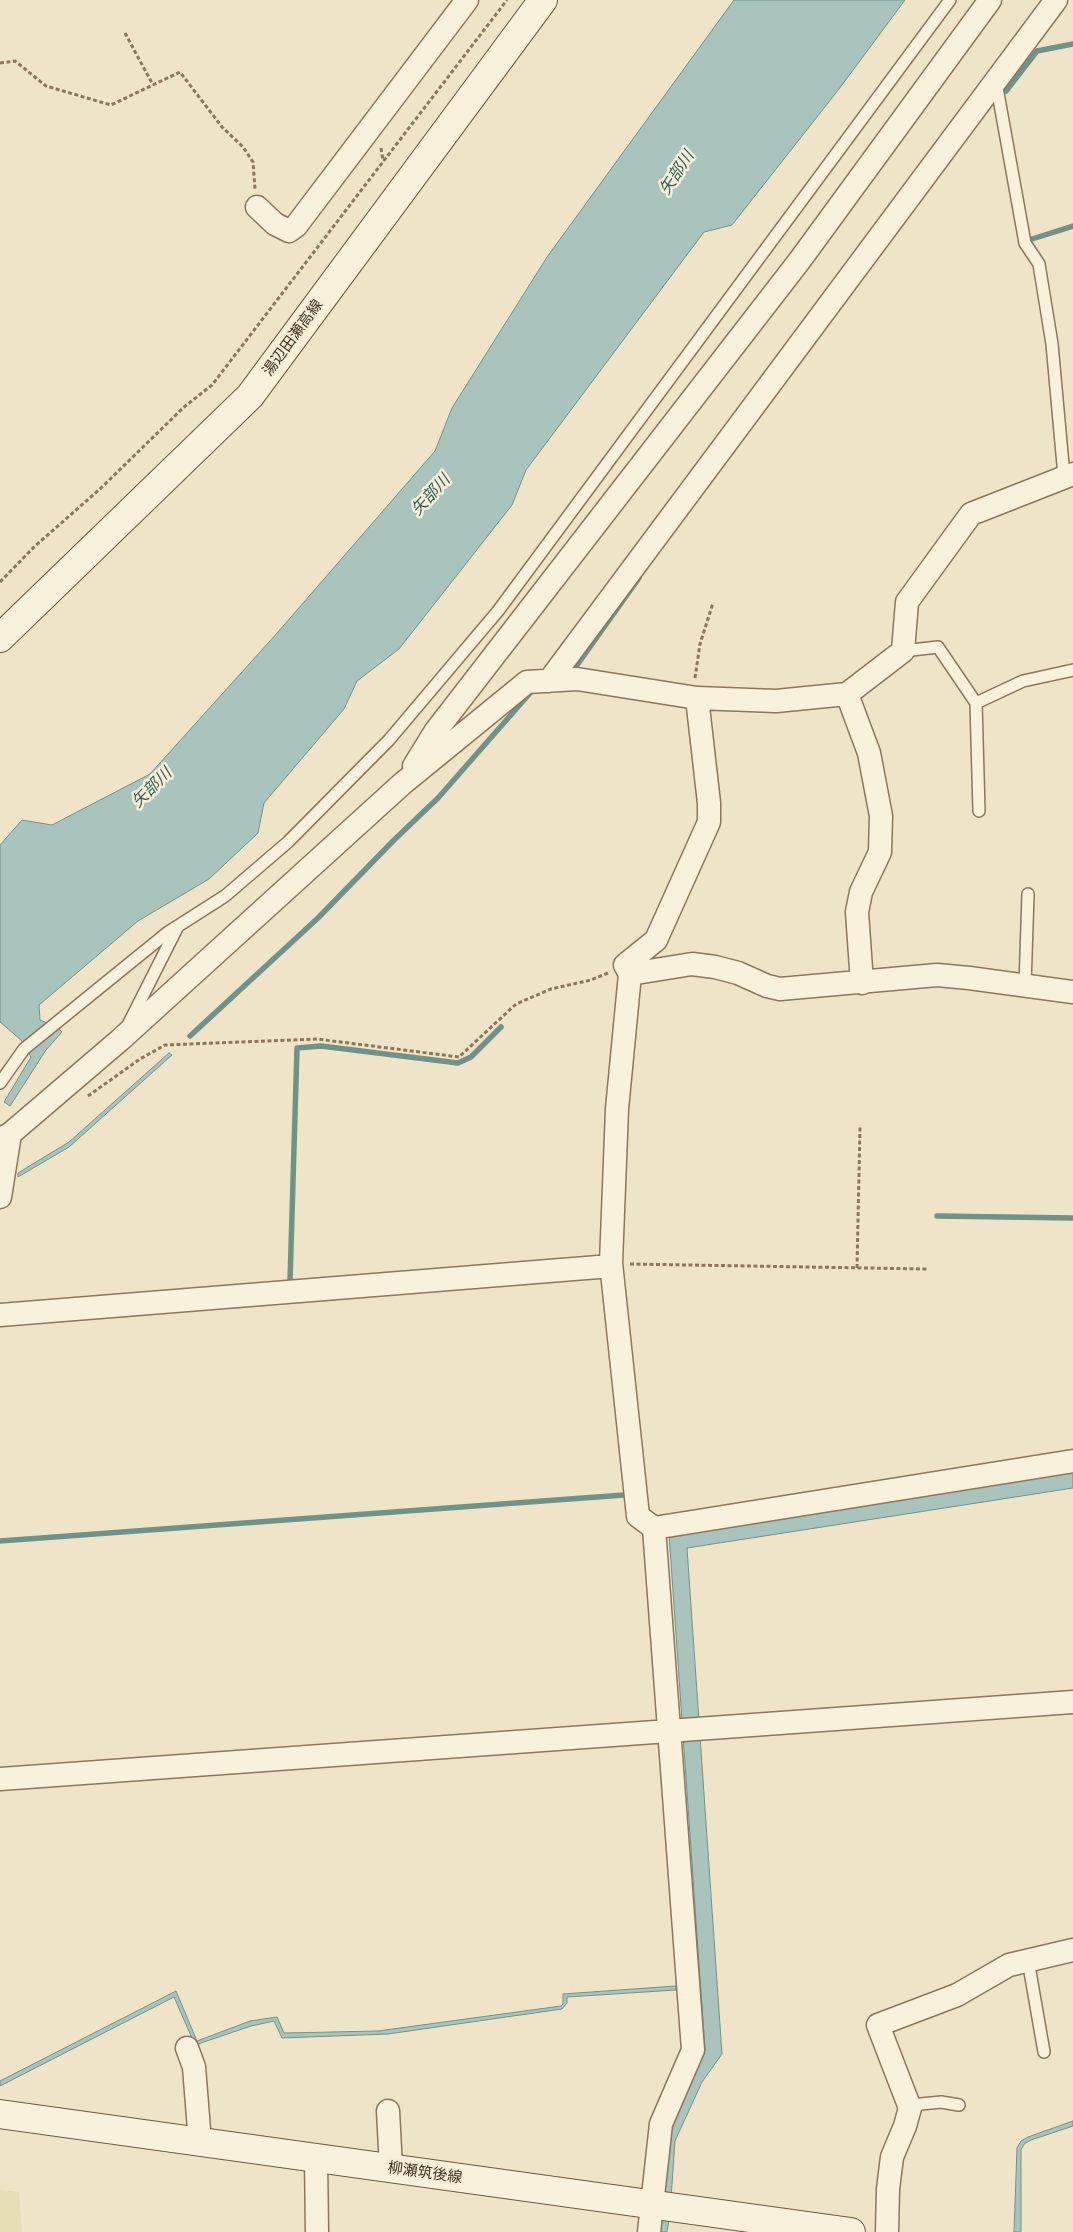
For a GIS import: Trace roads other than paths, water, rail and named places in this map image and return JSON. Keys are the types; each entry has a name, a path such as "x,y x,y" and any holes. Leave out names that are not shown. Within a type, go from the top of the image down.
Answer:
{"main road":[{"name":"湯辺田瀬高線","path":"0,638 250,396 543,0"},
{"name":"柳瀬筑後線","path":"0,2114 660,2206 816,2230 851,2232"}],"street":[{"path":"257,207 275,224 289,231 296,226 467,0"},
{"path":"402,784 435,732 800,260 990,0"},
{"path":"549,681 1056,0"},
{"path":"0,1196 5,1136 120,1040 402,784 526,682 577,679 694,698 776,701 847,694 903,651 907,602 971,514 1068,475"},
{"path":"847,694 869,752 881,816 880,852 860,892 857,912 862,983"},
{"path":"649,2232 660,2206 661,2124 693,2050 684,1730 654,1528 638,1516 611,1265 617,1109 628,970 656,940 709,822 709,803 694,698"},
{"path":"628,970 692,964 738,973 767,986 780,988 937,976 969,978 1073,992"},
{"path":"0,1314 611,1265"},
{"path":"654,1528 1073,1461"},
{"path":"0,1779 1073,1702"},
{"path":"887,2232 888,2189 892,2157 905,2126 910,2108 878,2025 956,1995 1008,1965 1073,1950"},
{"path":"187,2048 194,2067 200,2142"},
{"path":"388,2111 390,2168"},
{"path":"316,2158 317,2232"}],"lane":[{"path":"0,1084 24,1049 177,926 226,896 288,842 389,740 498,611 950,0"},
{"path":"996,80 1025,243 1039,264 1052,344 1068,475"},
{"path":"903,651 938,647 976,703 979,811"},
{"path":"976,703 1023,681 1073,670"},
{"path":"1024,986 1028,894"},
{"path":"120,1040 177,926"},
{"path":"1028,1960 1044,2052"},
{"path":"910,2108 942,2102 959,2105"}],"water":[{"name":"矢部川","path":"734,0 905,0 839,89 732,225 704,232 526,470 512,505 399,649 357,681 344,709 264,803 258,833 209,879 138,921 39,1005 40,1020 47,1023 53,1030 59,1029 62,1032 46,1050 10,1106 4,1102 31,1057 21,1040 0,1022 0,845 22,820 52,825 150,774 278,632 435,451 452,408 547,257"},
{"path":"169,1053 172,1055 69,1147 18,1177 18,1173 69,1142"},
{"path":"1073,1472 1073,1488 687,1548 722,2054 702,2082 675,2141 667,2232 655,2232 664,2144 678,2101 705,2050 669,1534"},
{"path":"676,1986 676,1990 567,1997 567,2003 562,2009 388,2034 282,2038 274,2021 251,2026 195,2045 174,1997 0,2086 0,2081 176,1991 197,2041 250,2021 277,2017 284,2033 378,2031 561,2006 563,2004 563,1994"},
{"path":"1073,2121 1073,2126 1024,2144 1021,2150 1021,2232 1014,2232 1017,2148 1021,2141 1028,2137"}],"waterway":[{"path":"1006,91 1037,51 1073,44"},
{"path":"1032,239 1073,226"},
{"path":"575,668 639,578"},
{"path":"190,1036 318,918 438,798 531,692"},
{"path":"290,1281 297,1048 321,1046 458,1063 471,1057 501,1027"},
{"path":"937,1216 1073,1218"},
{"path":"0,1541 624,1495"}]}
